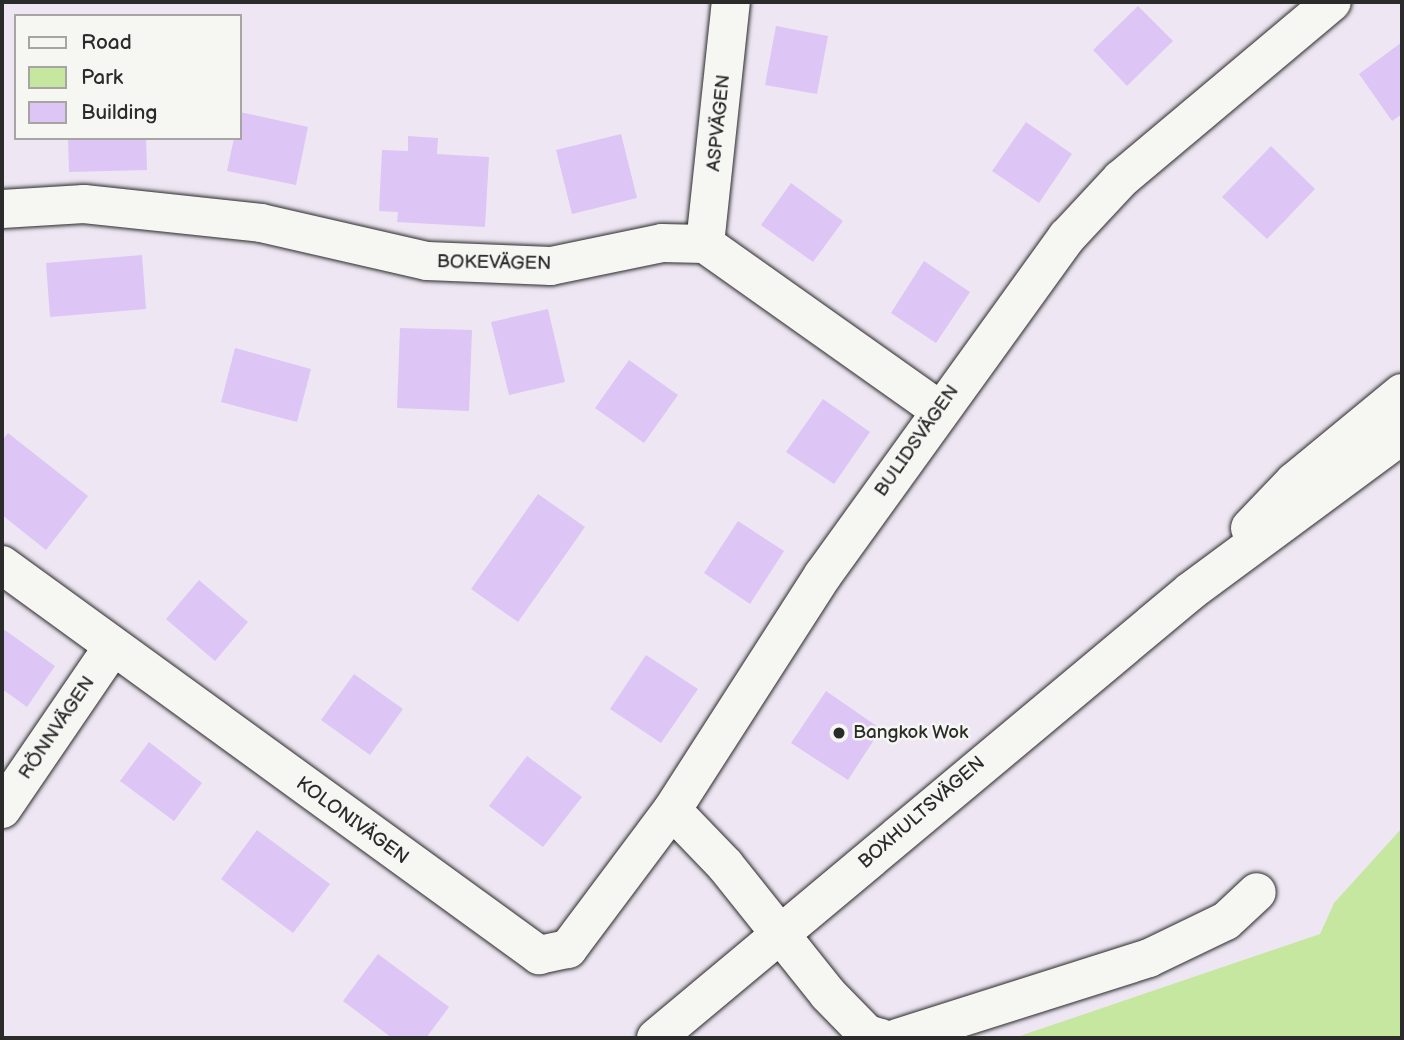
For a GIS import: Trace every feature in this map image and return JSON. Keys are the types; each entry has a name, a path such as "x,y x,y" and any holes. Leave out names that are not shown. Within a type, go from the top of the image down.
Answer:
{"street":[{"name":"ASPVÄGEN","path":"705,244 731,2"},
{"name":"BULIDSVÄGEN","path":"672,810 938,409 1067,237 1121,179 1332,2"},
{"name":"BOKEVÄGEN","path":"2,209 84,204 261,223 427,261 551,266 662,243 705,244"},
{"path":"705,244 938,409"},
{"name":"BOXHULTSVÄGEN","path":"1191,591 1294,482 1402,393"},
{"name":"BOXHULTSVÄGEN","path":"656,1038 1191,591 1402,435"},
{"name":"KOLONIVÄGEN","path":"2,565 112,648 539,955 568,949 672,810"},
{"name":"RÖNNVÄGEN","path":"2,809 112,648"},
{"path":"672,810 867,1034 881,1038"},
{"path":"897,1038 1149,958 1226,921 1257,892"}],"green space":[{"path":"1402,828 1402,1038 1014,1038 1320,934 1334,903"}],"building":[{"path":"1138,6 1173,41 1127,86 1093,50"},
{"path":"776,26 828,36 817,94 765,85"},
{"path":"1402,42 1402,114 1392,121 1359,74"},
{"path":"242,112 308,127 296,185 227,171 234,140 242,140"},
{"path":"1026,122 1072,154 1039,203 992,171"},
{"path":"621,134 637,198 572,214 556,150"},
{"path":"408,136 438,138 437,154 489,157 485,227 397,222 398,212 379,211 382,150 408,151"},
{"path":"68,140 146,140 147,170 69,172"},
{"path":"1271,146 1315,189 1267,239 1222,197"},
{"path":"791,183 843,221 813,262 761,225"},
{"path":"142,255 146,309 50,317 46,263"},
{"path":"924,261 970,292 936,343 891,313"},
{"path":"548,309 565,382 509,395 491,322"},
{"path":"400,328 472,330 469,411 397,408"},
{"path":"235,348 311,369 297,422 221,402"},
{"path":"629,360 678,395 644,443 595,408"},
{"path":"823,399 870,432 834,484 786,452"},
{"path":"8,433 88,496 46,550 2,515 2,441"},
{"path":"538,494 585,527 518,622 471,589"},
{"path":"738,521 784,551 750,604 704,573"},
{"path":"199,580 248,622 215,661 166,619"},
{"path":"2,628 55,666 27,707 2,689"},
{"path":"646,655 698,689 661,743 610,709"},
{"path":"354,674 403,709 370,755 321,720"},
{"path":"826,691 881,729 848,780 791,743"},
{"path":"149,742 202,783 174,821 120,781"},
{"path":"527,756 582,797 543,847 489,806"},
{"path":"257,830 330,884 293,933 221,879"},
{"path":"378,954 449,1007 426,1038 392,1038 343,1001"}],"place":[{"name":"Bangkok Wok","path":"839,733"}]}
